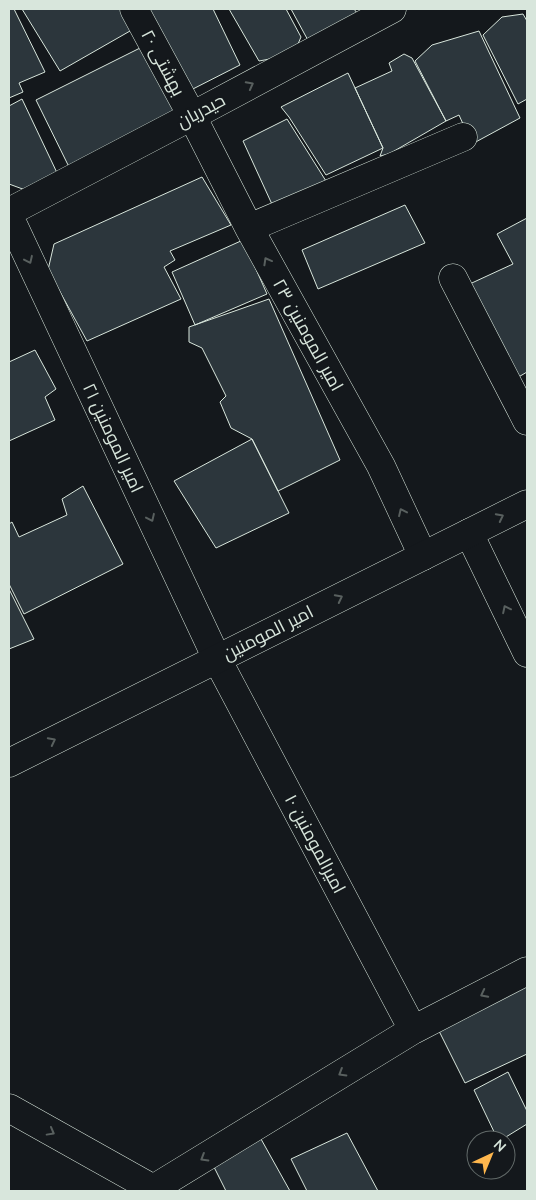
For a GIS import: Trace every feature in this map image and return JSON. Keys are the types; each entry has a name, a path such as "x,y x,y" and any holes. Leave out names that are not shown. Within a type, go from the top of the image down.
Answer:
{"street":[{"name":"بهشتی ۲۰","path":"134,9 192,116"},
{"name":"حیدریان","path":"9,212 392,9"},
{"name":"امیر المومنین ۲۳","path":"192,116 249,228 381,466 422,556"},
{"path":"249,228 463,137"},
{"name":"امیر المومنین ۲۱","path":"9,216 217,659"},
{"path":"453,278 527,421"},
{"name":"امیر المومنین","path":"9,763 527,504"},
{"path":"468,533 527,653"},
{"name":"امیرالمومنین ۱۰","path":"217,659 413,1030"},
{"path":"9,1108 155,1190 413,1030 527,972"}],"building":[{"path":"9,9 14,9 45,72 19,83 23,92 9,98"},
{"path":"22,9 125,9 137,27 60,71"},
{"path":"138,9 213,9 240,65 185,93"},
{"path":"229,9 286,9 301,37 295,51 259,61"},
{"path":"291,9 354,9 357,13 310,44"},
{"path":"523,14 527,21 527,99 518,104 483,35 502,17"},
{"path":"479,31 520,118 472,144 459,115 446,121 415,61 432,45"},
{"path":"148,44 186,114 72,173 36,100"},
{"path":"404,54 412,58 446,121 389,154 380,156 383,148 355,88 392,71 389,63"},
{"path":"348,73 383,148 326,175 281,107"},
{"path":"22,99 59,177 28,191 9,184 9,106"},
{"path":"287,119 331,189 276,213 243,141"},
{"path":"202,177 231,225 170,251 175,260 164,267 181,299 87,341 48,270 54,244"},
{"path":"405,205 425,243 318,289 302,250"},
{"path":"527,218 527,372 510,382 461,288 513,264 497,234"},
{"path":"243,240 267,294 195,325 172,272"},
{"path":"269,299 340,460 278,491 252,439 231,428 220,402 226,396 202,348 189,342 189,327"},
{"path":"35,350 56,389 45,397 55,420 9,441 9,362"},
{"path":"252,439 289,513 216,548 174,481"},
{"path":"83,486 123,564 24,614 9,584 9,524 12,522 19,537 67,515 62,499"},
{"path":"9,589 34,639 9,649"},
{"path":"525,984 527,988 527,1054 465,1083 437,1027"},
{"path":"508,1072 527,1111 527,1124 516,1131 493,1130 474,1090"},
{"path":"347,1133 378,1191 307,1191 291,1159"},
{"path":"261,1139 290,1191 226,1191 212,1163"}]}
